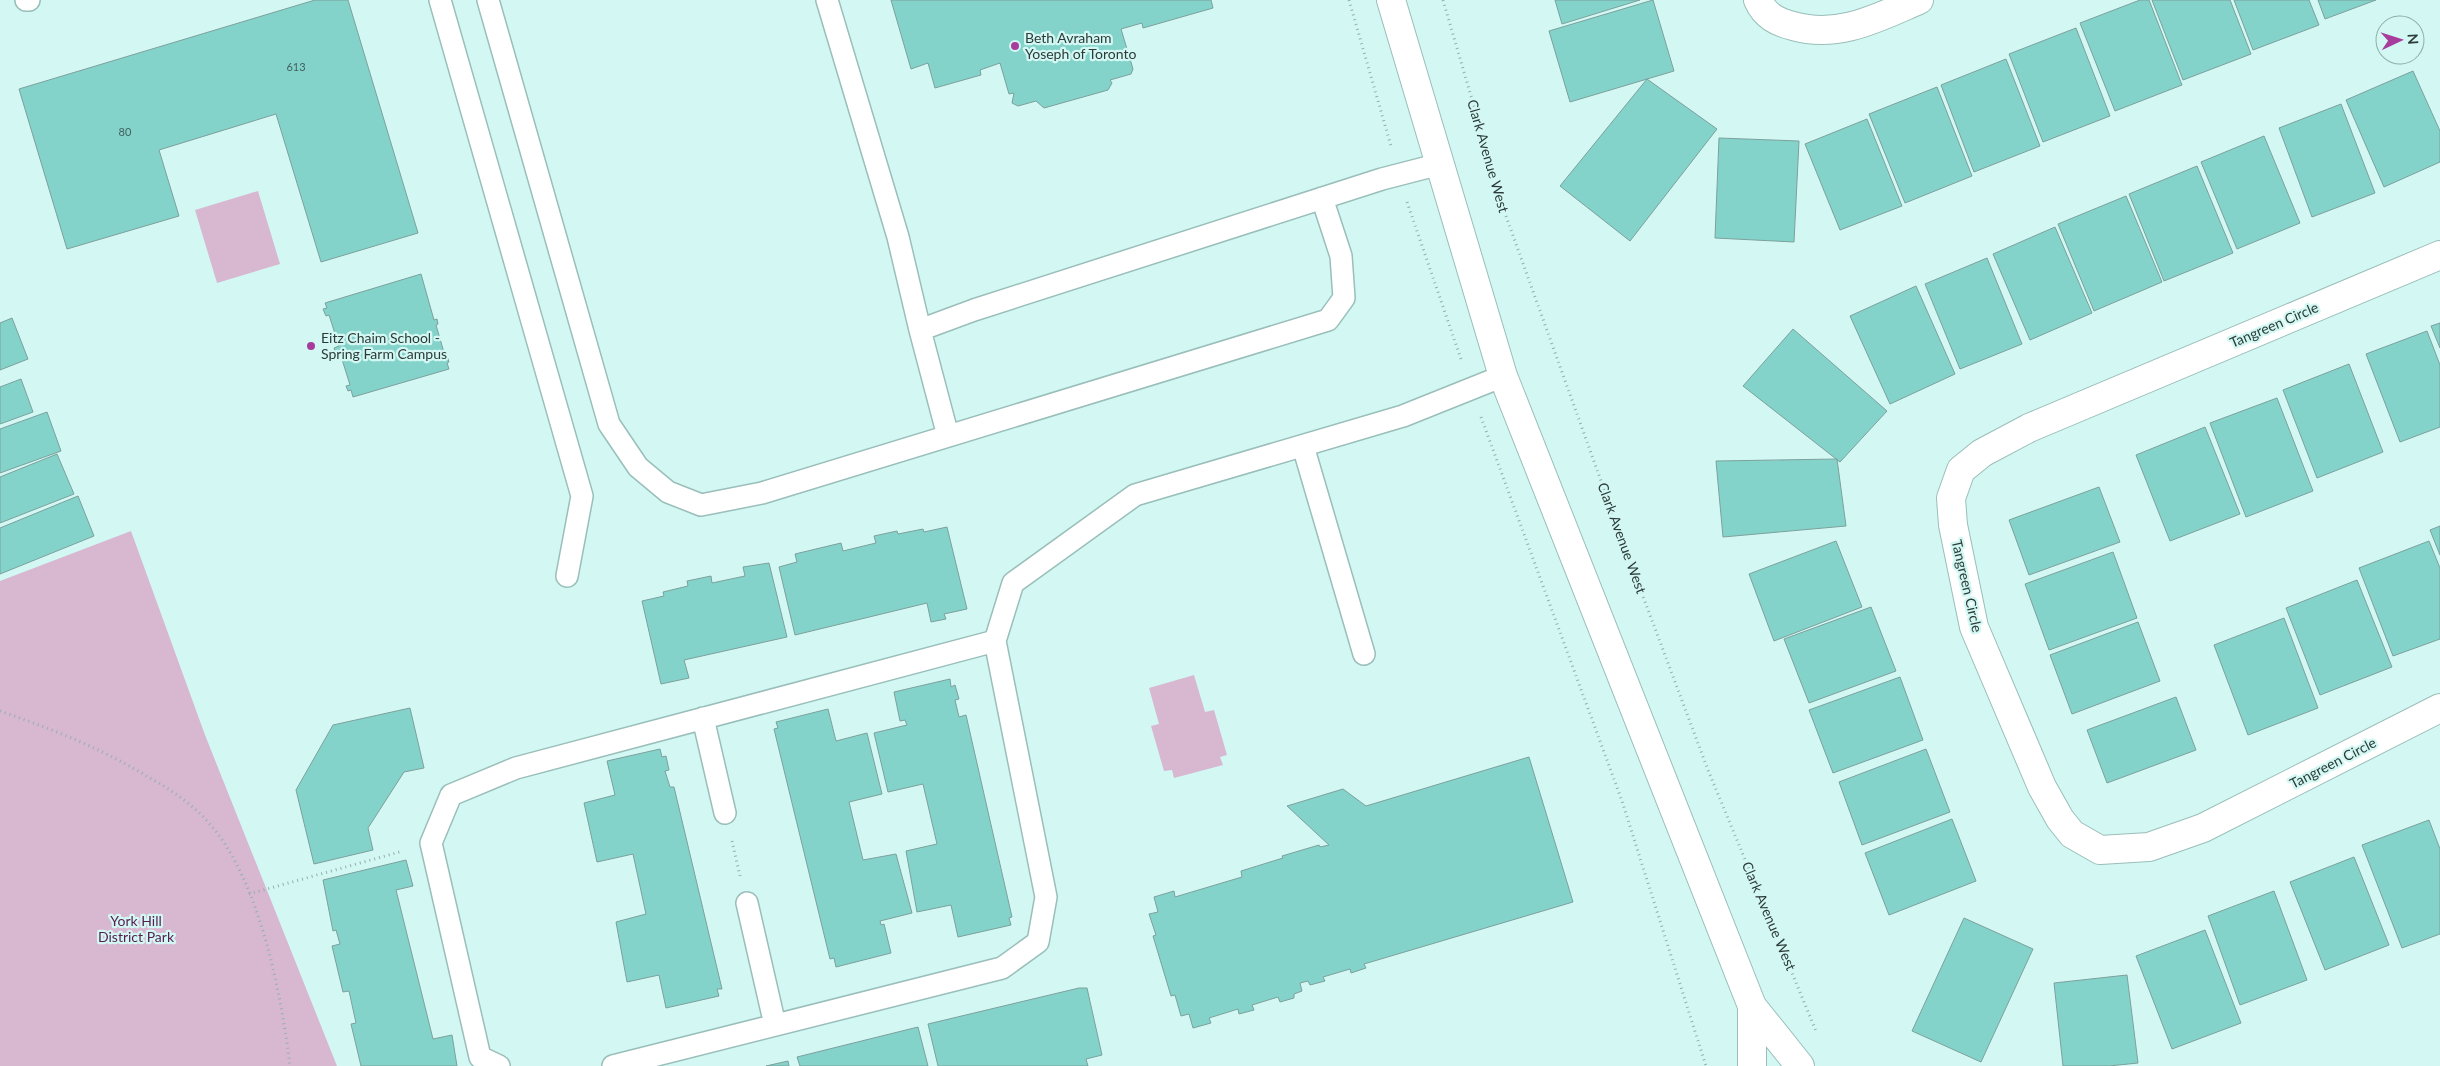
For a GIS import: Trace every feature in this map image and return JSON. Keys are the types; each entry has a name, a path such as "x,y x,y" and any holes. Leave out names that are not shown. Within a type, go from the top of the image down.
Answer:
{"street":[{"path":"1391,0 1503,376 1752,1006 1800,1066"},
{"path":"1758,0 1764,12 1780,22 1813,32 1835,30 1878,17 1919,0"},
{"name":"Tangreen Circle","path":"2440,255 2029,428 1982,453 1961,470 1951,498 1953,525 1978,636 2042,787 2060,819 2072,834 2100,850 2149,847 2202,828 2440,708"},
{"path":"1752,1006 1752,1066"}],"lane":[{"path":"440,0 582,496 566,576"},
{"path":"488,0 608,424 638,467 668,492 701,505 762,493 1328,320 1344,298 1341,256 1322,198"},
{"path":"828,0 898,237 948,436"},
{"path":"920,330 974,310 1322,198 1399,174 1440,164"},
{"path":"613,1066 1002,968 1038,942 1046,896 995,641 1013,583 1135,495 1403,416 1503,376"},
{"path":"1303,446 1364,654"},
{"path":"499,1066 480,1057 432,843 450,795 516,768 995,641"},
{"path":"703,718 725,812"},
{"path":"747,904 775,1025"}],"path":[{"path":"1349,0 1414,225 1471,389 1622,801 1706,1066"},
{"name":"Clark Avenue West","path":"1443,0 1506,216 1619,531 1708,770 1820,1039"},
{"path":"0,711 87,743 119,759 178,794 208,822 228,849 249,894 272,962 290,1066"},
{"path":"725,812 747,904"},
{"path":"249,894 432,843"}],"green space":[{"path":"258,191 280,264 217,283 195,210"},
{"name":"York Hill District Park","path":"131,531 205,735 337,1066 0,1066 0,581"},
{"path":"1194,675 1205,712 1214,710 1227,755 1220,757 1223,765 1174,778 1172,770 1164,771 1151,726 1159,724 1149,688"}],"building":[{"path":"315,0 348,0 418,233 321,262 276,114 159,150 179,216 67,249 19,89"},
{"name":"Beth Avraham Yoseph of Toronto","path":"891,0 1211,0 1213,8 1143,28 1142,23 1121,29 1133,69 1131,74 1110,80 1112,83 1108,90 1044,108 1036,101 1018,106 1012,103 1014,93 1009,94 1000,63 980,70 981,75 935,88 928,63 911,69"},
{"path":"1555,0 1640,0 1562,24"},
{"path":"1653,0 1674,71 1570,102 1549,31"},
{"path":"2140,0 2149,0 2182,85 2115,111 2080,23"},
{"path":"2152,0 2230,0 2251,54 2183,80"},
{"path":"2234,0 2309,0 2319,25 2253,50"},
{"path":"2318,0 2376,0 2325,19"},
{"path":"2076,28 2110,116 2043,142 2009,54"},
{"path":"2006,59 2040,146 1974,172 1941,85"},
{"path":"2413,71 2440,131 2440,162 2384,187 2346,100"},
{"path":"1647,79 1717,129 1630,241 1560,186"},
{"path":"1937,87 1972,176 1905,203 1869,114"},
{"path":"2341,104 2375,193 2312,217 2279,128"},
{"path":"1867,119 1902,206 1840,230 1805,144"},
{"path":"2264,136 2300,223 2237,249 2201,162"},
{"path":"1719,138 1799,141 1794,242 1715,238"},
{"path":"2197,166 2233,253 2164,281 2129,194"},
{"path":"2126,196 2162,282 2094,311 2058,224"},
{"path":"2055,227 2092,313 2030,340 1993,254"},
{"path":"1987,258 2022,344 1960,369 1925,284"},
{"path":"421,274 434,320 437,319 438,324 436,325 445,356 447,356 449,362 447,363 449,369 353,397 351,390 348,391 346,386 350,385 340,353 336,354 334,348 339,346 329,315 326,316 323,309 327,308 325,303"},
{"path":"1916,286 1955,374 1890,404 1850,316"},
{"path":"12,318 28,359 0,370 0,323"},
{"path":"2440,323 2440,348 2431,326"},
{"path":"1793,329 1887,411 1840,462 1743,386"},
{"path":"2427,331 2440,365 2440,427 2400,442 2366,354"},
{"path":"2349,364 2383,452 2317,478 2283,390"},
{"path":"21,379 33,412 0,424 0,387"},
{"path":"2277,398 2313,491 2246,517 2210,423"},
{"path":"47,412 61,451 0,473 0,429"},
{"path":"2205,427 2240,514 2170,541 2136,455"},
{"path":"57,454 74,494 0,523 0,477"},
{"path":"1837,459 1846,526 1723,537 1716,461"},
{"path":"2099,487 2120,542 2029,575 2009,520"},
{"path":"78,496 94,536 0,574 0,528"},
{"path":"2440,526 2440,555 2430,530"},
{"path":"947,527 967,609 944,614 946,619 931,622 927,603 795,635 779,567 797,562 795,554 841,543 843,551 876,543 874,536 897,531 898,534 923,529 924,532"},
{"path":"1836,541 1862,607 1774,641 1749,574"},
{"path":"2429,541 2440,568 2440,639 2393,656 2359,568"},
{"path":"2113,552 2137,618 2049,650 2025,584"},
{"path":"769,563 787,637 684,660 689,678 661,684 642,601 664,596 663,592 688,586 687,581 711,576 712,583 745,576 743,567"},
{"path":"2357,580 2392,667 2320,695 2286,608"},
{"path":"1871,607 1896,671 1809,703 1784,639"},
{"path":"2284,618 2318,708 2248,735 2214,645"},
{"path":"2138,622 2160,681 2072,714 2050,655"},
{"path":"1900,677 1923,740 1833,773 1809,710"},
{"path":"950,679 951,687 955,685 959,699 955,700 959,717 966,715 1012,917 1009,918 1011,925 958,937 951,905 917,912 906,851 937,844 923,784 888,792 874,733 907,725 905,720 900,721 894,692"},
{"path":"2176,697 2196,750 2107,783 2087,730"},
{"path":"410,708 424,768 404,772 368,828 373,850 314,864 296,790 333,725"},
{"path":"828,709 836,741 867,733 882,794 849,802 863,860 896,854 912,913 880,921 881,925 884,924 891,953 836,967 834,958 830,959 774,729 778,728 776,722"},
{"path":"660,749 662,757 666,756 669,770 665,771 670,787 674,787 722,989 717,989 719,996 666,1008 659,975 627,982 616,922 646,914 633,854 597,862 584,803 615,795 607,761"},
{"path":"1926,749 1950,812 1862,845 1839,782"},
{"path":"1529,757 1573,902 1364,964 1366,968 1351,973 1350,969 1323,977 1325,981 1310,985 1308,981 1300,983 1302,991 1294,994 1294,998 1280,1002 1278,997 1252,1005 1254,1010 1239,1014 1238,1009 1209,1018 1211,1023 1193,1028 1189,1014 1181,1016 1175,995 1171,996 1153,936 1156,935 1149,914 1158,912 1154,897 1174,891 1175,897 1242,877 1241,871 1283,858 1282,856 1319,845 1320,847 1329,845 1287,806 1343,789 1366,806"},
{"path":"1952,819 1976,881 1889,915 1865,853"},
{"path":"2429,820 2440,849 2440,934 2402,948 2362,845"},
{"path":"2354,857 2389,945 2325,970 2290,882"},
{"path":"406,860 413,886 396,890 433,1039 452,1035 457,1066 361,1066 351,1024 356,1023 349,991 343,992 332,946 340,944 336,930 333,931 323,880"},
{"path":"2274,891 2307,980 2240,1005 2208,916"},
{"path":"1964,918 2033,949 1981,1062 1912,1031"},
{"path":"2205,930 2241,1023 2172,1049 2136,956"},
{"path":"2127,975 2138,1063 2109,1066 2063,1066 2054,983"},
{"path":"1079,988 1087,988 1102,1055 1086,1059 1088,1066 938,1066 928,1024"},
{"path":"918,1027 928,1066 800,1066 797,1057"},
{"path":"788,1061 789,1066 766,1066"}],"place":[{"name":"Beth Avraham Yoseph of Toronto","path":"1015,46"},
{"name":"Eitz Chaim School - Spring Farm Campus","path":"311,346"}]}
